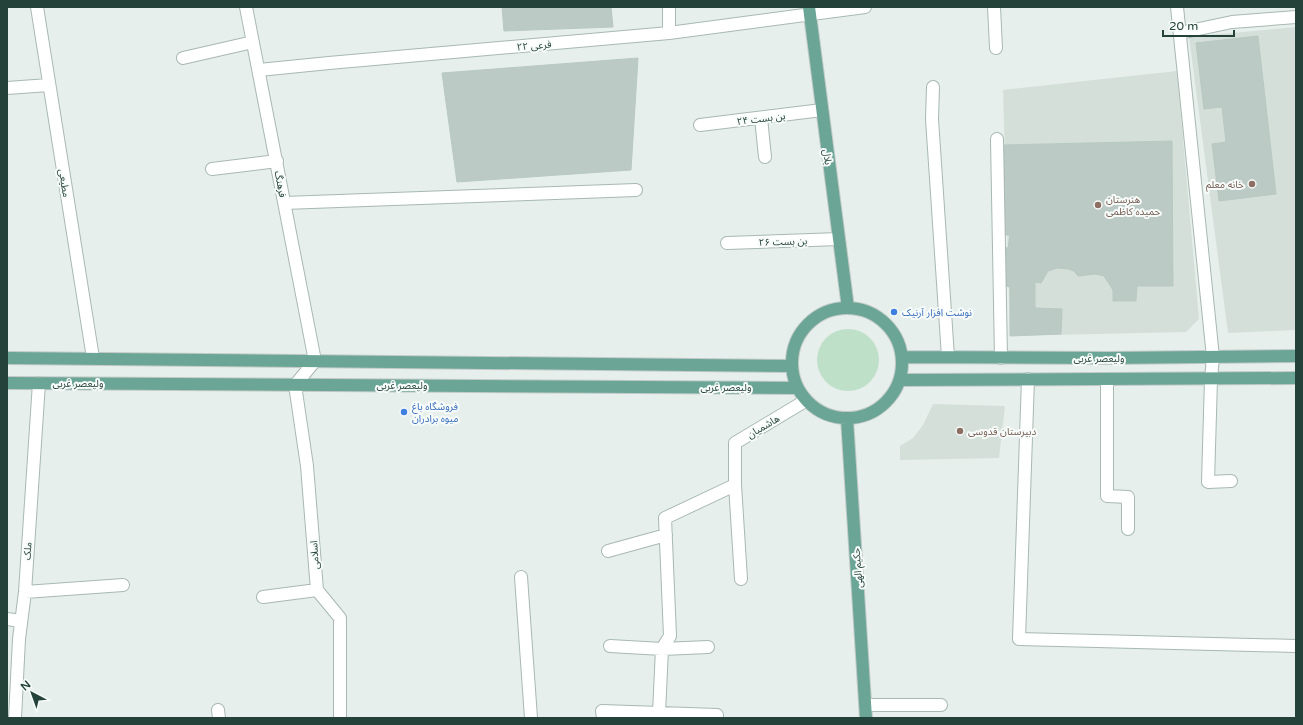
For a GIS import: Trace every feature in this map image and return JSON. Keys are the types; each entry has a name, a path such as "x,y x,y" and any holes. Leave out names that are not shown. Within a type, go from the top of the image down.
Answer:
{"main road":[{"name":"بلال","path":"809,11 848,308"},
{"path":"848,308 866,311 882,320 893,333 902,357 900,380 892,395 880,408 864,416 847,419 832,417 817,411 797,388 793,377 793,351 798,337 807,325 819,316 833,310 848,308"},
{"name":"ولیعصر غربی","path":"902,357 1001,358 1296,356"},
{"path":"7,358 792,366"},
{"path":"900,380 1296,378"},
{"name":"ولیعصر غربی","path":"7,383 797,388"},
{"name":"حکیم الهی","path":"847,419 866,718"}],"street":[{"name":"مطیعی","path":"37,7 93,358"},
{"name":"فرهنگ","path":"246,7 316,361"},
{"path":"669,7 670,33"},
{"name":"فرعی ۲۲","path":"259,70 329,62 670,33 809,11 864,7"},
{"path":"994,7 996,48"},
{"path":"1177,7 1214,357 1211,378 1208,482 1231,481"},
{"path":"1180,33 1232,22 1296,17"},
{"path":"183,58 253,42"},
{"path":"7,88 49,85"},
{"path":"933,87 932,119 948,357"},
{"name":"بن بست ۲۴","path":"700,125 822,110"},
{"path":"761,118 765,157"},
{"path":"997,139 1001,358"},
{"path":"212,169 277,161"},
{"path":"284,203 636,190"},
{"name":"بن بست ۲۶","path":"727,243 839,239"},
{"path":"296,384 316,361"},
{"path":"1028,379 1019,639 1296,646"},
{"path":"1107,379 1107,496 1128,497 1128,529"},
{"name":"ملک","path":"13,711 25,592 39,383"},
{"name":"اسلامی","path":"296,384 307,466 317,590"},
{"name":"هاشمیان","path":"735,485 736,443 806,400"},
{"path":"659,713 662,649 670,636 665,518 735,485 741,579"},
{"path":"608,551 666,535"},
{"path":"521,578 531,718"},
{"path":"25,592 123,585"},
{"path":"263,597 317,590 340,618 340,718"},
{"path":"7,619 21,621"},
{"path":"610,646 662,649 708,647"},
{"path":"866,705 941,705"},
{"path":"603,718 602,711 717,717"}],"shaded area":[{"name":"خانه معلم","path":"1296,27 1296,330 1228,333 1189,37"},
{"name":"هنرستان حمیده کاظمی","path":"1177,71 1199,319 1186,332 1010,336 1003,90"},
{"name":"دبیرستان قدوسی","path":"933,404 1005,406 999,458 900,460 900,446 913,438 923,425"}],"green space":[{"path":"848,329 860,331 870,338 877,348 879,360 877,372 870,382 860,389 848,391 836,389 826,382 819,372 817,360 819,348 826,338 836,331"}],"building":[{"path":"502,7 611,7 613,27 504,31"},
{"path":"1258,36 1276,194 1219,201 1212,144 1226,142 1222,107 1204,109 1196,43"},
{"path":"638,58 631,170 457,182 442,73"},
{"path":"1172,141 1173,286 1137,286 1136,301 1113,301 1113,290 1104,276 1095,274 1078,276 1074,271 1057,268 1048,271 1041,283 1035,282 1035,308 1062,309 1061,334 1010,336 1010,287 1001,285 1001,247 1008,248 1010,235 1002,235 1003,145"}],"place":[{"name":"خانه معلم","path":"1252,184"},
{"name":"هنرستان حمیده کاظمی","path":"1098,205"},
{"name":"نوشت افزار آرنیک","path":"894,312"},
{"name":"فروشگاه باغ میوه برادران","path":"404,412"},
{"name":"دبیرستان قدوسی","path":"960,431"}]}
